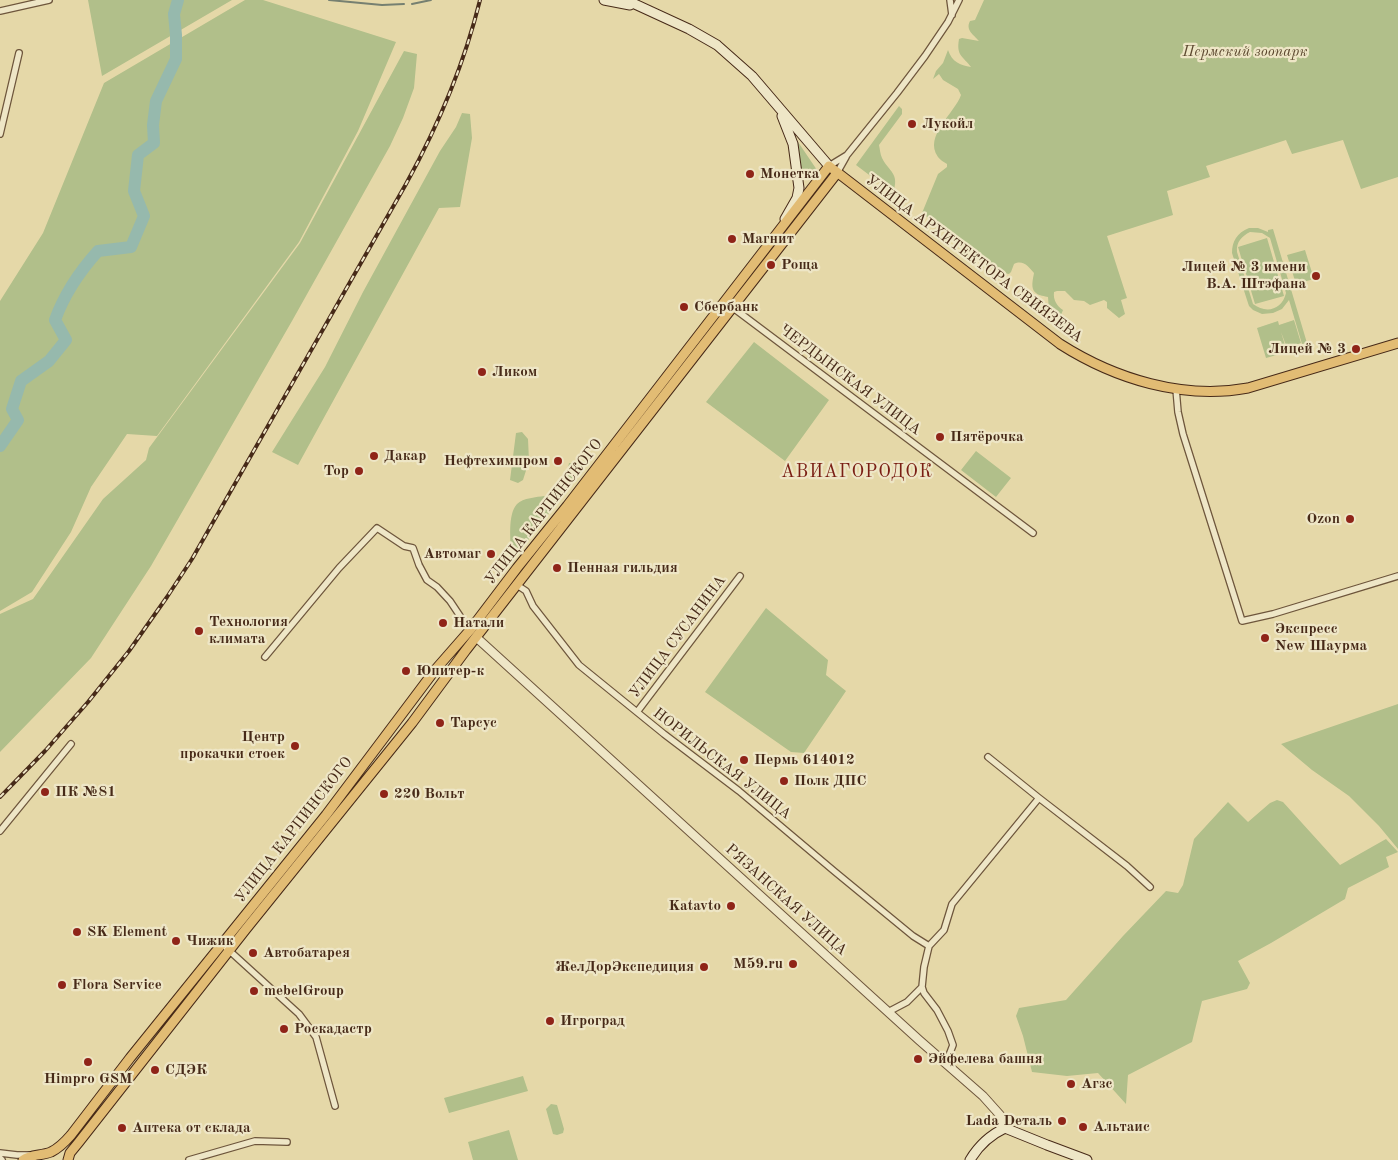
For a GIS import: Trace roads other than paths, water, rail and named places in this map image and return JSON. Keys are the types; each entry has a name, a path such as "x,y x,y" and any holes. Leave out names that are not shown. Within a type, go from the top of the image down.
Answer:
{"main road":[{"name":"УЛИЦА АРХИТЕКТОРА СВИЯЗЕВА","path":"604,0 648,10"},
{"name":"УЛИЦА АРХИТЕКТОРА СВИЯЗЕВА","path":"626,0 689,28 717,44 746,69 829,166 1060,344 1096,365 1117,373 1176,389 1228,392 1248,388 1398,343"},
{"path":"773,101 785,122 793,144 799,188 798,198 783,225"},
{"name":"УЛИЦА КАРПИНСКОГО","path":"68,1160 70,1153 166,1030 407,729 517,585 724,301 829,166"},
{"name":"УЛИЦА КАРПИНСКОГО","path":"623,440 733,307 837,172"},
{"name":"УЛИЦА КАРПИНСКОГО","path":"22,1160 51,1152 62,1145 156,1025 326,815 435,670 470,630 567,506 607,462"},
{"path":"396,722 402,719 406,720 408,724 407,729"},
{"path":"156,1025 158,1032 166,1030"},
{"path":"970,1160 976,1150 993,1134 1006,1128 1084,1160"},
{"path":"35,1155 47,1156 55,1160"}],"street":[{"path":"0,11 49,0"},
{"path":"950,0 952,15"},
{"name":"УЛИЦА КАРПИНСКОГО","path":"829,166 847,155 925,56 952,15 959,0"},
{"path":"0,134 19,54"},
{"path":"837,172 847,155"},
{"name":"ЧЕРДЫНСКАЯ УЛИЦА","path":"724,301 1033,533"},
{"path":"1176,389 1178,412 1183,434 1242,621 1273,614 1398,576"},
{"path":"264,657 338,568 377,528 404,546 413,548 427,580 437,587 450,601 476,638"},
{"name":"УЛИЦА СУСАНИНА","path":"637,712 740,576"},
{"name":"НОРИЛЬСКАЯ УЛИЦА","path":"517,585 526,591 533,606 578,665 740,791 913,936 929,946"},
{"name":"РЯЗАНСКАЯ УЛИЦА","path":"476,638 923,1044 983,1096 1000,1115 1006,1128"},
{"path":"0,832 71,744"},
{"path":"988,757 1150,887"},
{"path":"946,1062 953,1045 937,1010 924,993 922,987 929,946 944,930 952,904 1039,798"},
{"path":"222,944 299,1014 316,1036 335,1106"},
{"path":"888,1012 907,1002 922,987"},
{"path":"189,1160 255,1141 287,1142"},
{"path":"0,1153 17,1156 35,1155"}],"waterway":[{"path":"0,446 18,420 12,409 21,381 49,361 66,340 55,320 73,284 98,251 131,247 144,216 134,191 138,155 154,143 153,125 156,101 176,59 174,14 178,0"},
{"path":"329,0 382,5 404,4"},
{"path":"412,4 431,0"}],"railway":[{"path":"0,797 45,751 88,702 129,651 192,559 418,162 449,95 474,24 480,0"}],"place":[{"name":"Лукойл","path":"912,124"},
{"name":"Монетка","path":"750,174"},
{"name":"Магнит","path":"732,239"},
{"name":"Роща","path":"771,265"},
{"name":"Лицей № 3 имени В.А. Штэфана","path":"1316,276"},
{"name":"Сбербанк","path":"684,307"},
{"name":"Лицей № 3","path":"1356,349"},
{"name":"Ликом","path":"482,372"},
{"name":"Пятёрочка","path":"940,437"},
{"name":"Дакар","path":"374,456"},
{"name":"Нефтехимпром","path":"558,461"},
{"name":"Тор","path":"359,471"},
{"name":"Ozon","path":"1350,519"},
{"name":"Автомаг","path":"491,554"},
{"name":"Пенная гильдия","path":"557,568"},
{"name":"Натали","path":"443,623"},
{"name":"Технология климата","path":"199,631"},
{"name":"Экспресс New Шаурма","path":"1265,638"},
{"name":"Юпитер-к","path":"406,671"},
{"name":"Тарсус","path":"440,723"},
{"name":"Центр прокачки стоек","path":"295,746"},
{"name":"Пермь 614012","path":"744,760"},
{"name":"Полк ДПС","path":"784,781"},
{"name":"ПК №81","path":"45,792"},
{"name":"220 Вольт","path":"384,794"},
{"name":"Katavto","path":"731,906"},
{"name":"SK Element","path":"77,932"},
{"name":"Чижик","path":"176,941"},
{"name":"Автобатарея","path":"253,953"},
{"name":"M59.ru","path":"793,964"},
{"name":"ЖелДорЭкспедиция","path":"704,967"},
{"name":"Flora Service","path":"62,985"},
{"name":"mebelGroup","path":"254,991"},
{"name":"Игроград","path":"550,1021"},
{"name":"Роскадастр","path":"284,1029"},
{"name":"Эйфелева башня","path":"918,1059"},
{"name":"Himpro GSM","path":"88,1062"},
{"name":"СДЭК","path":"155,1070"},
{"name":"Агзс","path":"1071,1084"},
{"name":"Lada Dеталь","path":"1062,1121"},
{"name":"Альтаис","path":"1083,1127"},
{"name":"Аптека от склада","path":"122,1128"}],"district":[{"name":"АВИАГОРОДОК","path":"857,472"}],"park label":[{"name":"Пермский зоопарк","path":"1245,52"}]}
